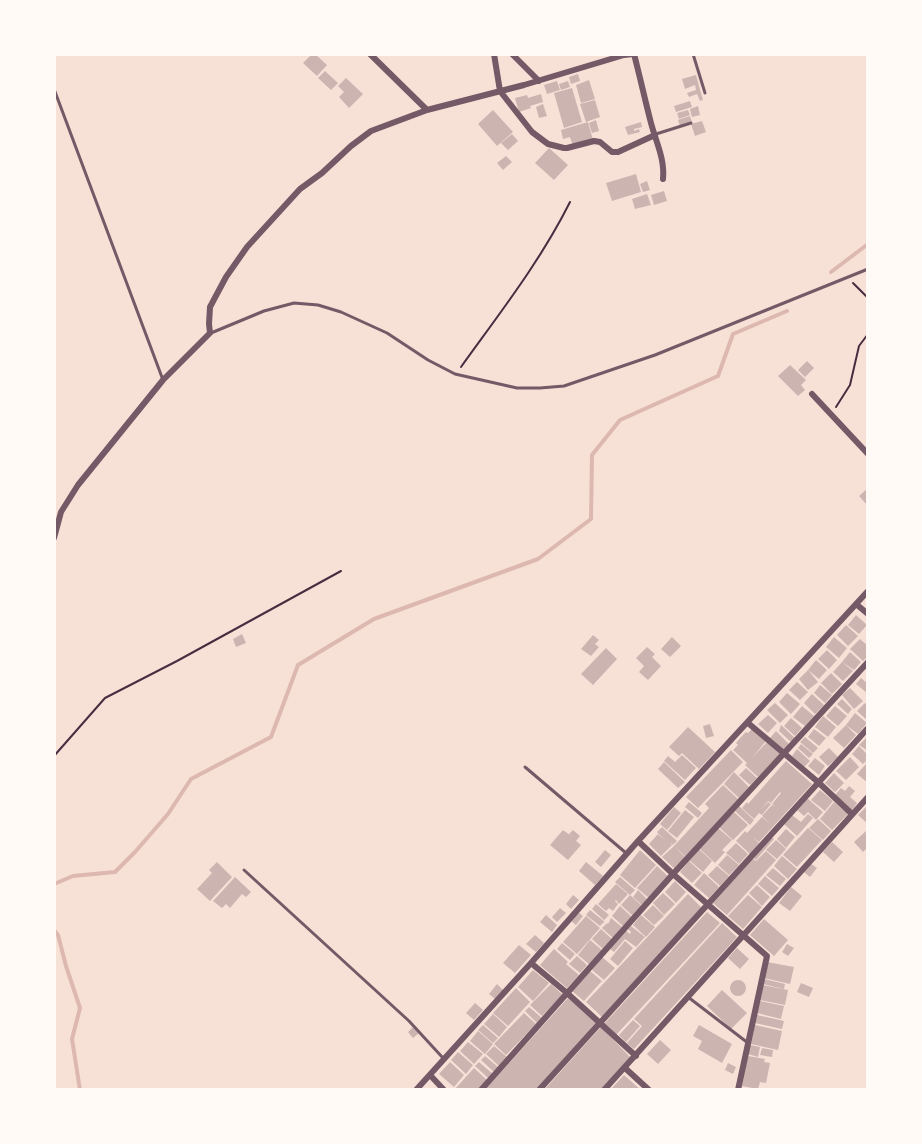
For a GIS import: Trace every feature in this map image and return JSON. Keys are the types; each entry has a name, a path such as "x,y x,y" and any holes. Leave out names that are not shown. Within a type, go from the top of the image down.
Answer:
{"street":[{"path":"370,54 427,110"},
{"path":"494,54 500,91 532,132 548,144 567,148 594,141 600,142 612,152 618,152 655,135"},
{"path":"512,54 539,81"},
{"path":"54,538 61,512 78,484 163,380 210,333 210,307 226,277 247,247 300,189 371,131 427,110 634,54 662,158 663,179"},
{"path":"812,394 868,454"},
{"path":"416,1090 638,841 868,591"},
{"path":"856,604 868,614"},
{"path":"481,1090 868,662"},
{"path":"748,723 852,813"},
{"path":"539,1090 868,728"},
{"path":"604,1090 868,797"},
{"path":"638,841 767,956 738,1090"},
{"path":"531,963 636,1056"},
{"path":"625,1068 650,1090"},
{"path":"429,1075 444,1090"}],"lane":[{"path":"693,54 705,93"},
{"path":"54,89 163,380"},
{"path":"655,135 691,123"},
{"path":"210,333 264,311 294,303 318,305 341,312 387,333 428,360 455,374 517,388 564,386 655,355 868,269"},
{"path":"525,767 627,854"},
{"path":"244,870 409,1021 444,1059"},
{"path":"688,997 748,1043"}],"path":[{"path":"455,374 538,260 570,202"},
{"path":"847,278 868,298"},
{"path":"831,414 850,385 859,346 868,334"},
{"path":"54,756 105,698 187,656 341,571"}],"building":[{"path":"312,54 327,65 317,76 303,63"},
{"path":"325,71 338,83 331,90 318,78"},
{"path":"578,74 580,81 571,84 569,77"},
{"path":"696,75 703,100 700,101 697,94 689,97 687,93 696,90 695,85 685,89 682,79"},
{"path":"346,78 363,94 349,108 339,97 344,92 338,86"},
{"path":"589,80 595,99 581,103 576,85"},
{"path":"557,81 560,90 547,94 544,85"},
{"path":"568,81 570,87 561,90 559,84"},
{"path":"572,88 582,122 564,128 554,93"},
{"path":"541,94 543,102 519,112 515,98 527,95 528,98"},
{"path":"595,100 600,117 586,122 580,104"},
{"path":"690,101 692,107 676,112 674,106"},
{"path":"543,104 547,116 539,118 536,107"},
{"path":"698,106 700,115 692,117 690,109"},
{"path":"493,110 513,132 497,146 478,124"},
{"path":"688,110 690,115 679,119 677,113"},
{"path":"690,116 692,122 680,126 678,120"},
{"path":"596,120 599,131 592,133 589,123"},
{"path":"702,121 706,132 695,136 691,124"},
{"path":"588,122 593,140 573,146 570,137 563,139 561,130"},
{"path":"641,122 642,127 634,129 634,131 639,129 640,132 628,135 625,127"},
{"path":"512,134 518,141 508,150 501,143"},
{"path":"549,148 568,165 554,180 535,163"},
{"path":"506,156 512,162 503,170 497,163"},
{"path":"636,174 641,192 612,201 606,183"},
{"path":"647,181 650,190 643,192 640,184"},
{"path":"664,191 667,201 654,205 651,195"},
{"path":"647,194 651,205 635,209 632,199"},
{"path":"807,361 814,368 805,377 798,370"},
{"path":"790,365 806,380 801,385 805,390 798,396 778,376"},
{"path":"868,488 868,506 859,496"},
{"path":"856,615 867,625 859,634 848,625"},
{"path":"846,625 858,636 848,646 837,635"},
{"path":"242,634 246,643 236,647 233,639"},
{"path":"593,635 599,640 595,644 599,647 591,656 581,649"},
{"path":"672,637 681,646 670,657 661,649"},
{"path":"834,637 847,648 839,658 826,647"},
{"path":"860,639 868,646 868,656 863,661 850,649"},
{"path":"647,647 655,654 652,657 661,666 648,680 639,672 644,666 636,658"},
{"path":"606,648 617,659 593,685 581,674"},
{"path":"827,650 837,660 829,669 818,659"},
{"path":"850,652 861,662 854,670 842,662"},
{"path":"816,660 827,670 819,679 808,670"},
{"path":"842,662 853,671 843,681 833,672"},
{"path":"808,670 818,682 808,690 799,679"},
{"path":"831,673 842,684 832,694 821,683"},
{"path":"861,678 868,684 867,693 856,684"},
{"path":"797,682 808,692 800,700 789,690"},
{"path":"820,685 832,695 825,703 814,693"},
{"path":"850,688 863,701 854,709 842,695"},
{"path":"787,693 800,704 791,714 779,702"},
{"path":"812,694 824,705 815,714 804,703"},
{"path":"842,699 852,709 848,714 837,704"},
{"path":"775,703 788,715 780,723 767,710"},
{"path":"865,703 868,706 868,721 857,711"},
{"path":"802,706 814,716 805,726 793,717"},
{"path":"835,706 847,716 838,726 826,716"},
{"path":"855,713 867,723 858,734 846,725"},
{"path":"768,715 777,723 768,733 758,724"},
{"path":"823,716 836,727 828,737 815,727"},
{"path":"791,718 802,728 795,736 784,726"},
{"path":"710,724 714,736 706,738 703,726"},
{"path":"781,725 796,739 792,743 779,731"},
{"path":"846,725 856,735 844,748 833,738"},
{"path":"688,727 715,752 699,769 682,753 679,756 669,747"},
{"path":"753,728 766,741 752,758 768,741 781,754 758,777 733,750 741,737"},
{"path":"814,729 826,738 819,746 808,737"},
{"path":"776,731 790,745 784,751 770,738"},
{"path":"868,736 868,751 859,745"},
{"path":"805,737 818,748 813,753 800,742"},
{"path":"801,744 813,754 809,758 798,748"},
{"path":"859,746 868,755 868,759 863,764 852,754"},
{"path":"829,748 838,757 828,766 819,757"},
{"path":"797,749 810,761 804,767 792,756"},
{"path":"731,750 743,762 698,808 686,797"},
{"path":"682,755 696,768 685,780 664,761 668,756 675,762"},
{"path":"850,757 859,767 846,780 836,771"},
{"path":"815,758 825,766 819,775 808,766"},
{"path":"786,761 812,784 759,842 753,837 759,843 750,854 736,841 762,817 770,824 762,816 772,805 775,806 772,804 781,793 771,803 768,801 761,809 768,802 771,804 762,815 759,813 754,819 742,808"},
{"path":"664,762 685,782 678,788 658,769"},
{"path":"866,764 868,766 868,783 857,774"},
{"path":"746,768 757,778 750,785 739,775"},
{"path":"734,772 749,787 740,799 724,784"},
{"path":"834,773 844,783 835,792 825,783"},
{"path":"723,785 739,800 687,858 674,846 709,808 705,804"},
{"path":"849,786 855,791 850,797 857,803 852,810 835,795 841,788 845,791"},
{"path":"820,790 833,801 825,811 811,800"},
{"path":"807,798 823,812 816,820 808,812 804,816 797,810"},
{"path":"689,802 702,813 698,818 685,807"},
{"path":"834,802 848,814 832,830 820,819"},
{"path":"868,805 868,824 858,815"},
{"path":"739,806 754,820 750,825 735,811"},
{"path":"674,807 681,813 667,830 660,824"},
{"path":"685,810 694,817 677,838 668,831"},
{"path":"734,812 748,825 733,840 719,827"},
{"path":"808,814 813,818 797,836 784,824 792,815 801,822"},
{"path":"818,819 831,831 823,840 809,828"},
{"path":"662,827 677,841 673,845 670,842 672,845 661,856 649,844 658,834 666,841 657,832"},
{"path":"718,828 732,840 722,850 725,852 715,863 699,848"},
{"path":"808,828 822,840 797,867 783,855"},
{"path":"786,829 795,837 786,848 777,839"},
{"path":"563,830 574,838 569,834 573,830 580,836 576,841 581,845 568,860 550,845"},
{"path":"866,831 868,847 863,852 854,842"},
{"path":"770,836 774,839 756,860 752,857"},
{"path":"776,840 786,849 777,859 766,850"},
{"path":"832,842 843,852 834,862 823,852"},
{"path":"736,843 748,854 739,864 726,853"},
{"path":"674,846 686,858 676,870 662,857"},
{"path":"699,849 712,861 703,872 689,860"},
{"path":"605,850 611,855 601,867 595,862"},
{"path":"640,850 656,865 635,888 620,875"},
{"path":"766,851 776,860 727,915 713,903 752,858 756,861"},
{"path":"727,855 739,865 729,875 718,865"},
{"path":"782,856 797,869 788,879 774,866"},
{"path":"689,861 702,873 692,883 680,872"},
{"path":"217,862 232,877 210,901 197,889 212,873 209,870"},
{"path":"586,862 603,876 595,885 579,871"},
{"path":"810,863 817,868 810,877 804,872"},
{"path":"657,866 670,878 650,899 637,888"},
{"path":"717,866 729,876 720,886 708,875"},
{"path":"773,868 786,879 780,886 766,875"},
{"path":"704,873 719,887 709,898 694,885"},
{"path":"765,876 779,888 772,896 758,884"},
{"path":"235,877 251,892 246,897 242,894 230,908 226,904 222,908 213,901"},
{"path":"620,877 635,890 630,895 615,882"},
{"path":"675,881 686,892 676,903 665,892"},
{"path":"616,884 628,894 619,904 615,901 618,904 613,911 609,908 606,911 598,904"},
{"path":"757,885 770,897 762,906 749,893"},
{"path":"791,887 802,896 790,911 779,903"},
{"path":"638,890 648,900 643,906 633,897"},
{"path":"663,893 675,904 664,915 653,903"},
{"path":"688,894 702,908 602,1017 586,1002"},
{"path":"573,895 579,900 571,909 566,904"},
{"path":"630,895 642,906 633,916 621,905"},
{"path":"748,895 762,907 743,929 728,916"},
{"path":"596,904 609,915 604,920 592,909"},
{"path":"653,905 664,916 654,925 643,915"},
{"path":"620,906 632,917 623,926 612,916"},
{"path":"560,908 566,913 557,922 552,917"},
{"path":"590,910 605,922 600,926 586,915"},
{"path":"578,912 583,916 576,925 571,921"},
{"path":"707,912 720,923 616,1035 604,1024"},
{"path":"546,915 557,925 552,932 540,922"},
{"path":"641,915 655,927 646,937 633,925"},
{"path":"586,916 600,928 577,954 563,942"},
{"path":"611,918 622,927 613,938 602,928"},
{"path":"764,919 788,940 774,956 750,935"},
{"path":"722,923 737,937 634,1049 627,1043 642,1026 634,1019"},
{"path":"631,926 645,937 636,947 625,939 614,952 609,948 625,930 630,934 628,929"},
{"path":"601,929 612,939 604,945 606,946 603,949 592,939"},
{"path":"535,935 544,943 536,952 526,944"},
{"path":"590,940 602,950 590,965 578,955"},
{"path":"625,941 633,948 618,966 610,959"},
{"path":"562,943 575,954 570,960 557,949"},
{"path":"787,944 794,948 788,956 782,952"},
{"path":"519,945 531,955 515,973 503,963"},
{"path":"737,948 749,959 740,969 728,958"},
{"path":"554,949 579,975 567,988 540,965"},
{"path":"577,956 587,965 580,973 569,964"},
{"path":"602,957 615,968 604,980 592,970"},
{"path":"767,962 794,967 790,984 764,978"},
{"path":"533,970 549,983 533,1001 518,987"},
{"path":"590,971 602,981 584,1001 572,991"},
{"path":"764,979 785,984 784,989 763,984"},
{"path":"735,980 741,980 746,988 744,994 735,996 730,991 730,985"},
{"path":"801,983 813,988 809,997 797,992"},
{"path":"497,984 504,991 496,1000 489,994"},
{"path":"551,984 563,995 542,1016 530,1005"},
{"path":"763,985 788,990 785,1005 760,1000"},
{"path":"516,988 530,1002 508,1026 493,1013"},
{"path":"722,990 747,1013 731,1029 707,1006"},
{"path":"568,998 598,1025 538,1090 485,1090"},
{"path":"760,1001 784,1006 781,1019 757,1013"},
{"path":"475,1003 483,1010 474,1020 466,1013"},
{"path":"529,1007 542,1018 537,1023 525,1011"},
{"path":"524,1013 536,1024 506,1055 494,1044"},
{"path":"493,1014 507,1027 499,1037 484,1024"},
{"path":"757,1015 784,1021 782,1029 755,1023"},
{"path":"633,1020 640,1026 626,1042 619,1035"},
{"path":"483,1025 498,1038 493,1043 478,1030"},
{"path":"699,1025 732,1044 722,1063 698,1049 702,1041 693,1036"},
{"path":"755,1025 782,1031 778,1050 751,1044"},
{"path":"413,1027 419,1033 413,1038 408,1032"},
{"path":"601,1027 631,1058 601,1090 544,1090"},
{"path":"478,1031 493,1044 485,1054 470,1041"},
{"path":"660,1040 671,1050 658,1064 647,1054"},
{"path":"468,1042 483,1054 474,1064 460,1051"},
{"path":"750,1045 760,1047 758,1057 748,1054"},
{"path":"494,1046 507,1057 499,1066 486,1054"},
{"path":"762,1048 773,1050 772,1057 760,1055"},
{"path":"458,1052 473,1065 466,1074 451,1060"},
{"path":"485,1056 498,1067 494,1072 481,1060"},
{"path":"748,1056 765,1059 764,1062 770,1063 766,1083 760,1082 758,1089 742,1086"},
{"path":"450,1062 464,1075 454,1087 439,1074"},
{"path":"479,1062 493,1074 488,1078 475,1066"},
{"path":"728,1063 736,1067 733,1074 725,1070"},
{"path":"474,1068 487,1080 478,1090 455,1089"},
{"path":"624,1075 641,1090 610,1090"}],"waterway":[{"path":"831,272 868,244"},
{"path":"54,884 73,876 115,872 168,814 191,779 271,737 298,665 374,619 538,559 591,519 592,455 620,420 718,376 733,334 787,311"},
{"path":"54,930 58,935 80,1008 72,1039 80,1090"}]}
